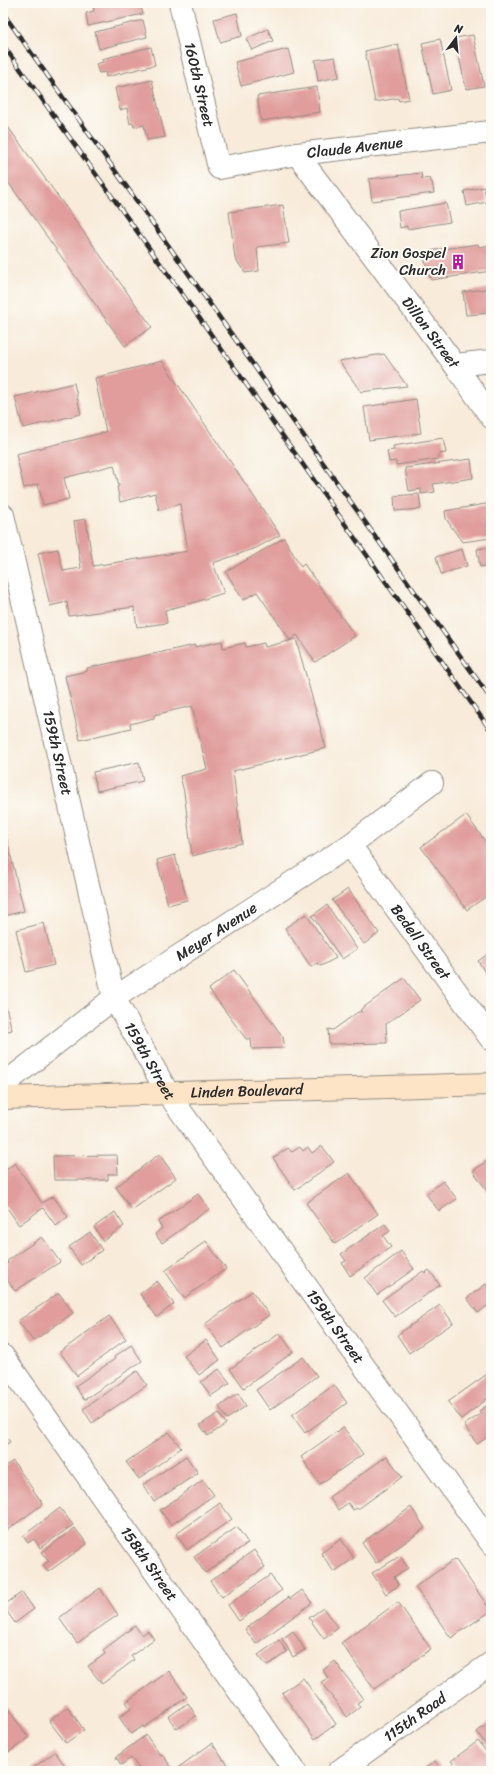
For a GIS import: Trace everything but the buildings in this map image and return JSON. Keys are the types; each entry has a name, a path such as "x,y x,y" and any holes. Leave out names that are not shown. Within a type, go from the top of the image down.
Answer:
{"main road":[{"name":"Linden Boulevard","path":"3,1098 169,1095 491,1084"}],"street":[{"name":"160th Street","path":"180,3 218,168"},
{"name":"Claude Avenue","path":"218,168 297,154 491,132"},
{"name":"Dillon Street","path":"297,154 455,365 491,417"},
{"path":"455,365 491,361"},
{"name":"159th Street","path":"3,515 114,998 169,1095 491,1543"},
{"name":"Meyer Avenue","path":"3,1085 114,998 350,845 432,783"},
{"name":"Bedell Street","path":"350,845 491,1039"},
{"name":"158th Street","path":"3,1356 295,1771"},
{"name":"115th Road","path":"339,1771 491,1663"}],"railway":[{"path":"3,13 491,699"},
{"path":"3,45 203,323 491,731"}],"place":[{"name":"Zion Gospel Church","path":"458,262"}]}
